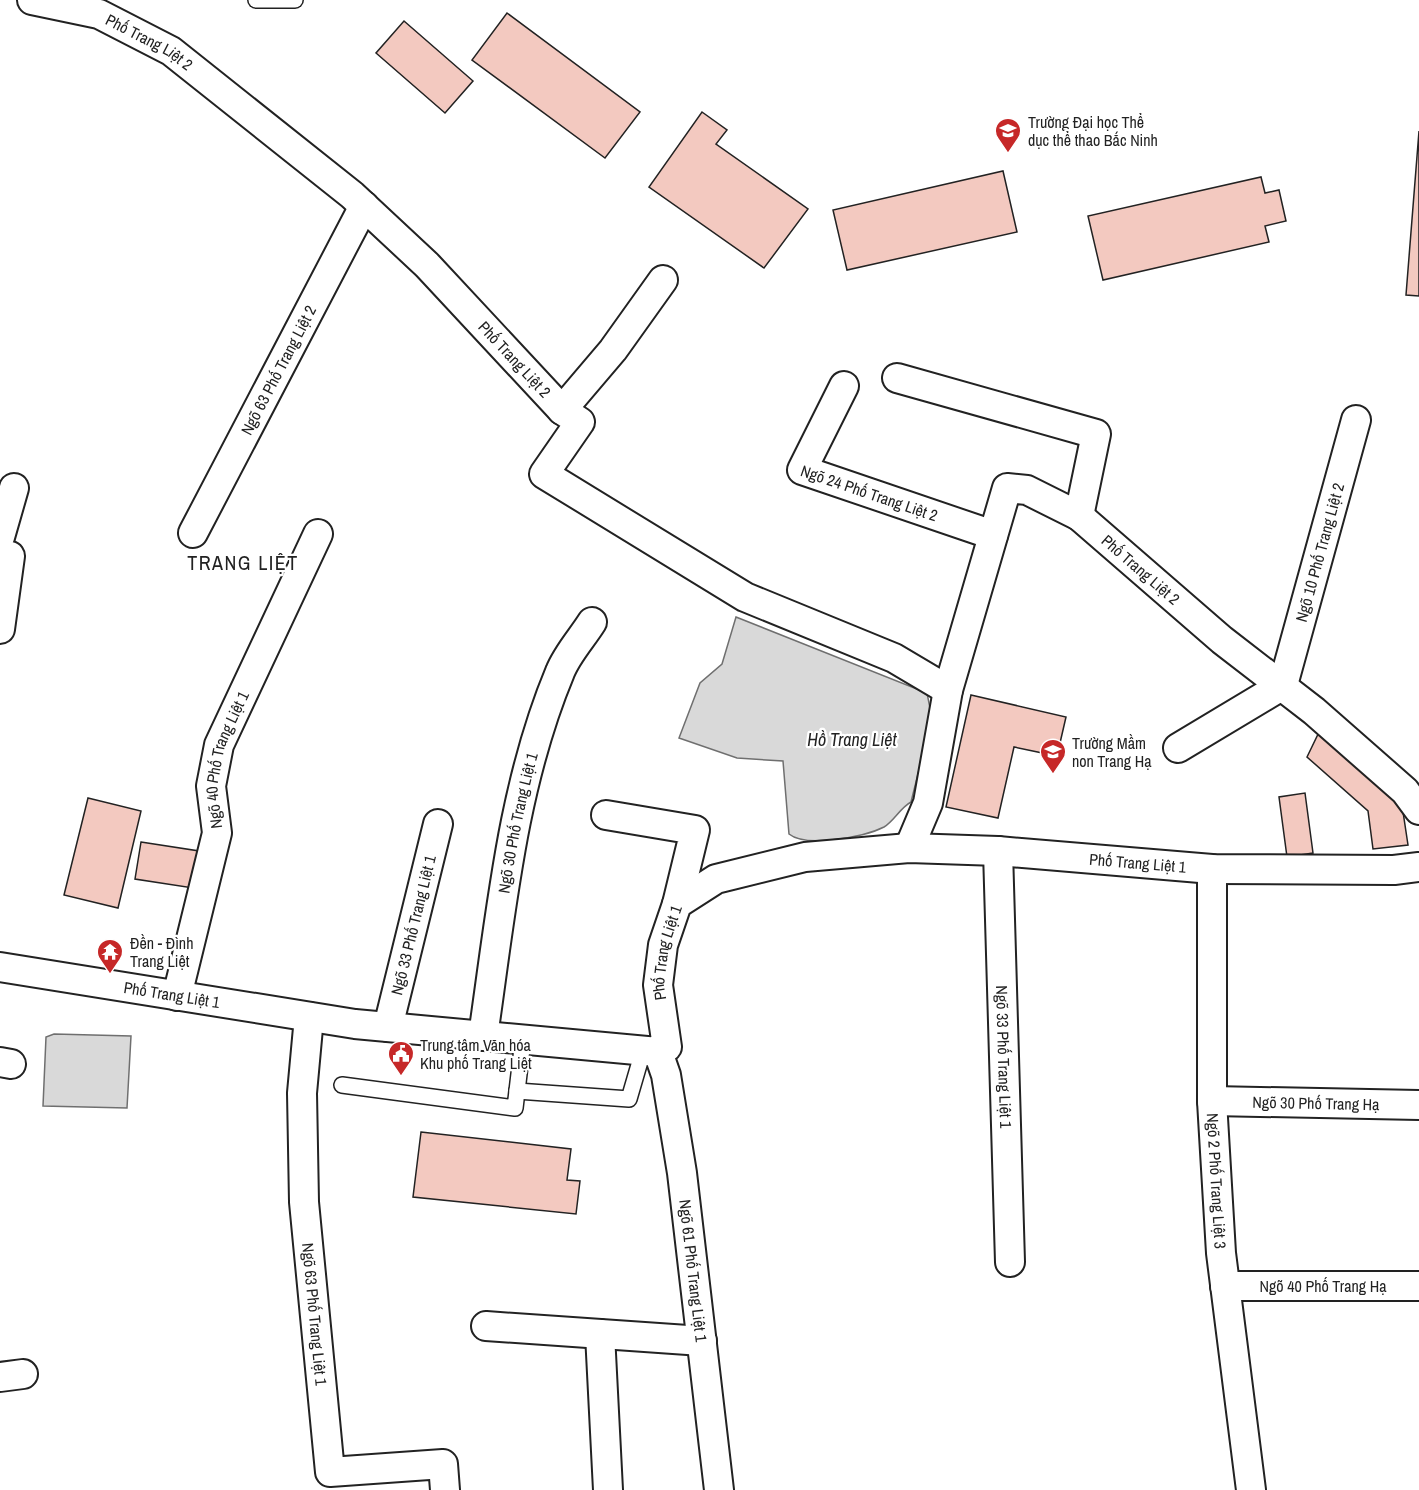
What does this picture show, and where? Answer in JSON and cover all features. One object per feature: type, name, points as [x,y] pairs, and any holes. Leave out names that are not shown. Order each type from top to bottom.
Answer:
[{"type":"street","name":"Phố Trang Liệt 2","points":[[32,0],[99,14],[171,51],[289,143],[364,206],[427,265],[562,410],[580,422],[544,474],[745,597],[894,658],[948,690]]},
{"type":"street","name":"Ngõ 63 Phố Trang Liệt 2","points":[[194,533],[364,206]]},
{"type":"street","points":[[562,410],[613,350],[663,280]]},
{"type":"street","points":[[897,378],[1096,434],[1079,516]]},
{"type":"street","name":"Ngõ 24 Phố Trang Liệt 2","points":[[844,386],[802,470],[993,535]]},
{"type":"street","name":"Ngõ 10 Phố Trang Liệt 2","points":[[1283,685],[1356,420]]},
{"type":"street","points":[[0,537],[14,488]]},
{"type":"street","name":"Phố Trang Liệt 2","points":[[909,848],[928,803],[948,690],[1007,488],[1027,490],[1079,516],[1221,640],[1283,685],[1405,791],[1419,810]]},
{"type":"street","name":"Ngõ 40 Phố Trang Liệt 1","points":[[177,996],[217,833],[211,786],[219,744],[318,534]]},
{"type":"street","points":[[0,554],[10,556],[0,629]]},
{"type":"street","name":"Ngõ 30 Phố Trang Liệt 1","points":[[483,1036],[515,819],[534,750],[561,670],[592,622]]},
{"type":"street","points":[[1178,748],[1283,685]]},
{"type":"street","points":[[606,815],[695,830],[677,904]]},
{"type":"street","name":"Ngõ 33 Phố Trang Liệt 1","points":[[388,1028],[438,824]]},
{"type":"street","name":"Phố Trang Liệt 1","points":[[0,968],[388,1028],[651,1051],[667,1047],[658,985],[663,945],[677,904],[716,879],[805,857],[909,848],[998,850],[1212,868],[1394,870],[1419,867]]},
{"type":"street","name":"Ngõ 33 Phố Trang Liệt 1","points":[[998,850],[1010,1262]]},
{"type":"street","name":"Ngõ 2 Phố Trang Liệt 3","points":[[1212,868],[1212,1101],[1225,1286],[1251,1490]]},
{"type":"street","name":"Ngõ 63 Phố Trang Liệt 1","points":[[309,1017],[302,1093],[304,1202],[330,1472],[443,1464],[445,1490]]},
{"type":"street","name":"Ngõ 61 Phố Trang Liệt 1","points":[[651,1051],[666,1075],[682,1173],[719,1490]]},
{"type":"street","name":"Ngõ 30 Phố Trang Hạ","points":[[1212,1101],[1419,1105]]},
{"type":"street","name":"Ngõ 40 Phố Trang Hạ","points":[[1225,1286],[1419,1286]]},
{"type":"street","points":[[486,1326],[702,1341]]},
{"type":"street","points":[[600,1335],[608,1490]]},
{"type":"lane","points":[[256,0],[295,0]]},
{"type":"lane","points":[[342,1085],[515,1107],[524,1040]]},
{"type":"lane","points":[[517,1091],[629,1099],[651,1051]]},
{"type":"water","name":"Hồ Trang Liệt","points":[[736,617],[927,693],[932,718],[911,802],[884,827],[835,840],[797,838],[789,834],[783,761],[737,758],[679,738],[700,683],[722,664]]},
{"type":"water","points":[[54,1034],[131,1036],[127,1108],[43,1106],[46,1037]]},
{"type":"building","points":[[507,13],[640,112],[605,158],[472,60]]},
{"type":"building","points":[[404,21],[473,81],[445,113],[376,53]]},
{"type":"building","points":[[702,112],[727,130],[716,144],[808,209],[764,268],[649,187]]},
{"type":"building","points":[[1419,131],[1419,296],[1406,295]]},
{"type":"building","points":[[1003,171],[1017,232],[847,270],[833,210]]},
{"type":"building","points":[[1261,177],[1265,193],[1279,190],[1286,221],[1265,226],[1269,242],[1103,280],[1088,216]]},
{"type":"building","points":[[971,695],[1066,717],[1057,756],[1014,747],[998,818],[946,807]]},
{"type":"building","points":[[1322,726],[1400,792],[1408,845],[1373,849],[1368,811],[1307,757]]},
{"type":"building","points":[[1305,793],[1313,853],[1287,857],[1279,797]]},
{"type":"building","points":[[88,798],[141,811],[118,908],[64,895]]},
{"type":"building","points":[[141,842],[199,851],[193,888],[135,879]]},
{"type":"building","points":[[421,1132],[571,1149],[567,1180],[580,1181],[576,1214],[413,1197]]},
{"type":"place","name":"Trường Đại học Thể dục thể thao Bắc Ninh","points":[[1008,154]]},
{"type":"place","name":"Trường Mầm non Trang Hạ","points":[[1053,775]]},
{"type":"place","name":"Đền - Đình Trang Liệt","points":[[110,975]]},
{"type":"place","name":"Trung tâm Văn hóa Khu phố Trang Liệt","points":[[401,1077]]},
{"type":"district","name":"TRANG LIỆT","points":[[243,563]]}]
